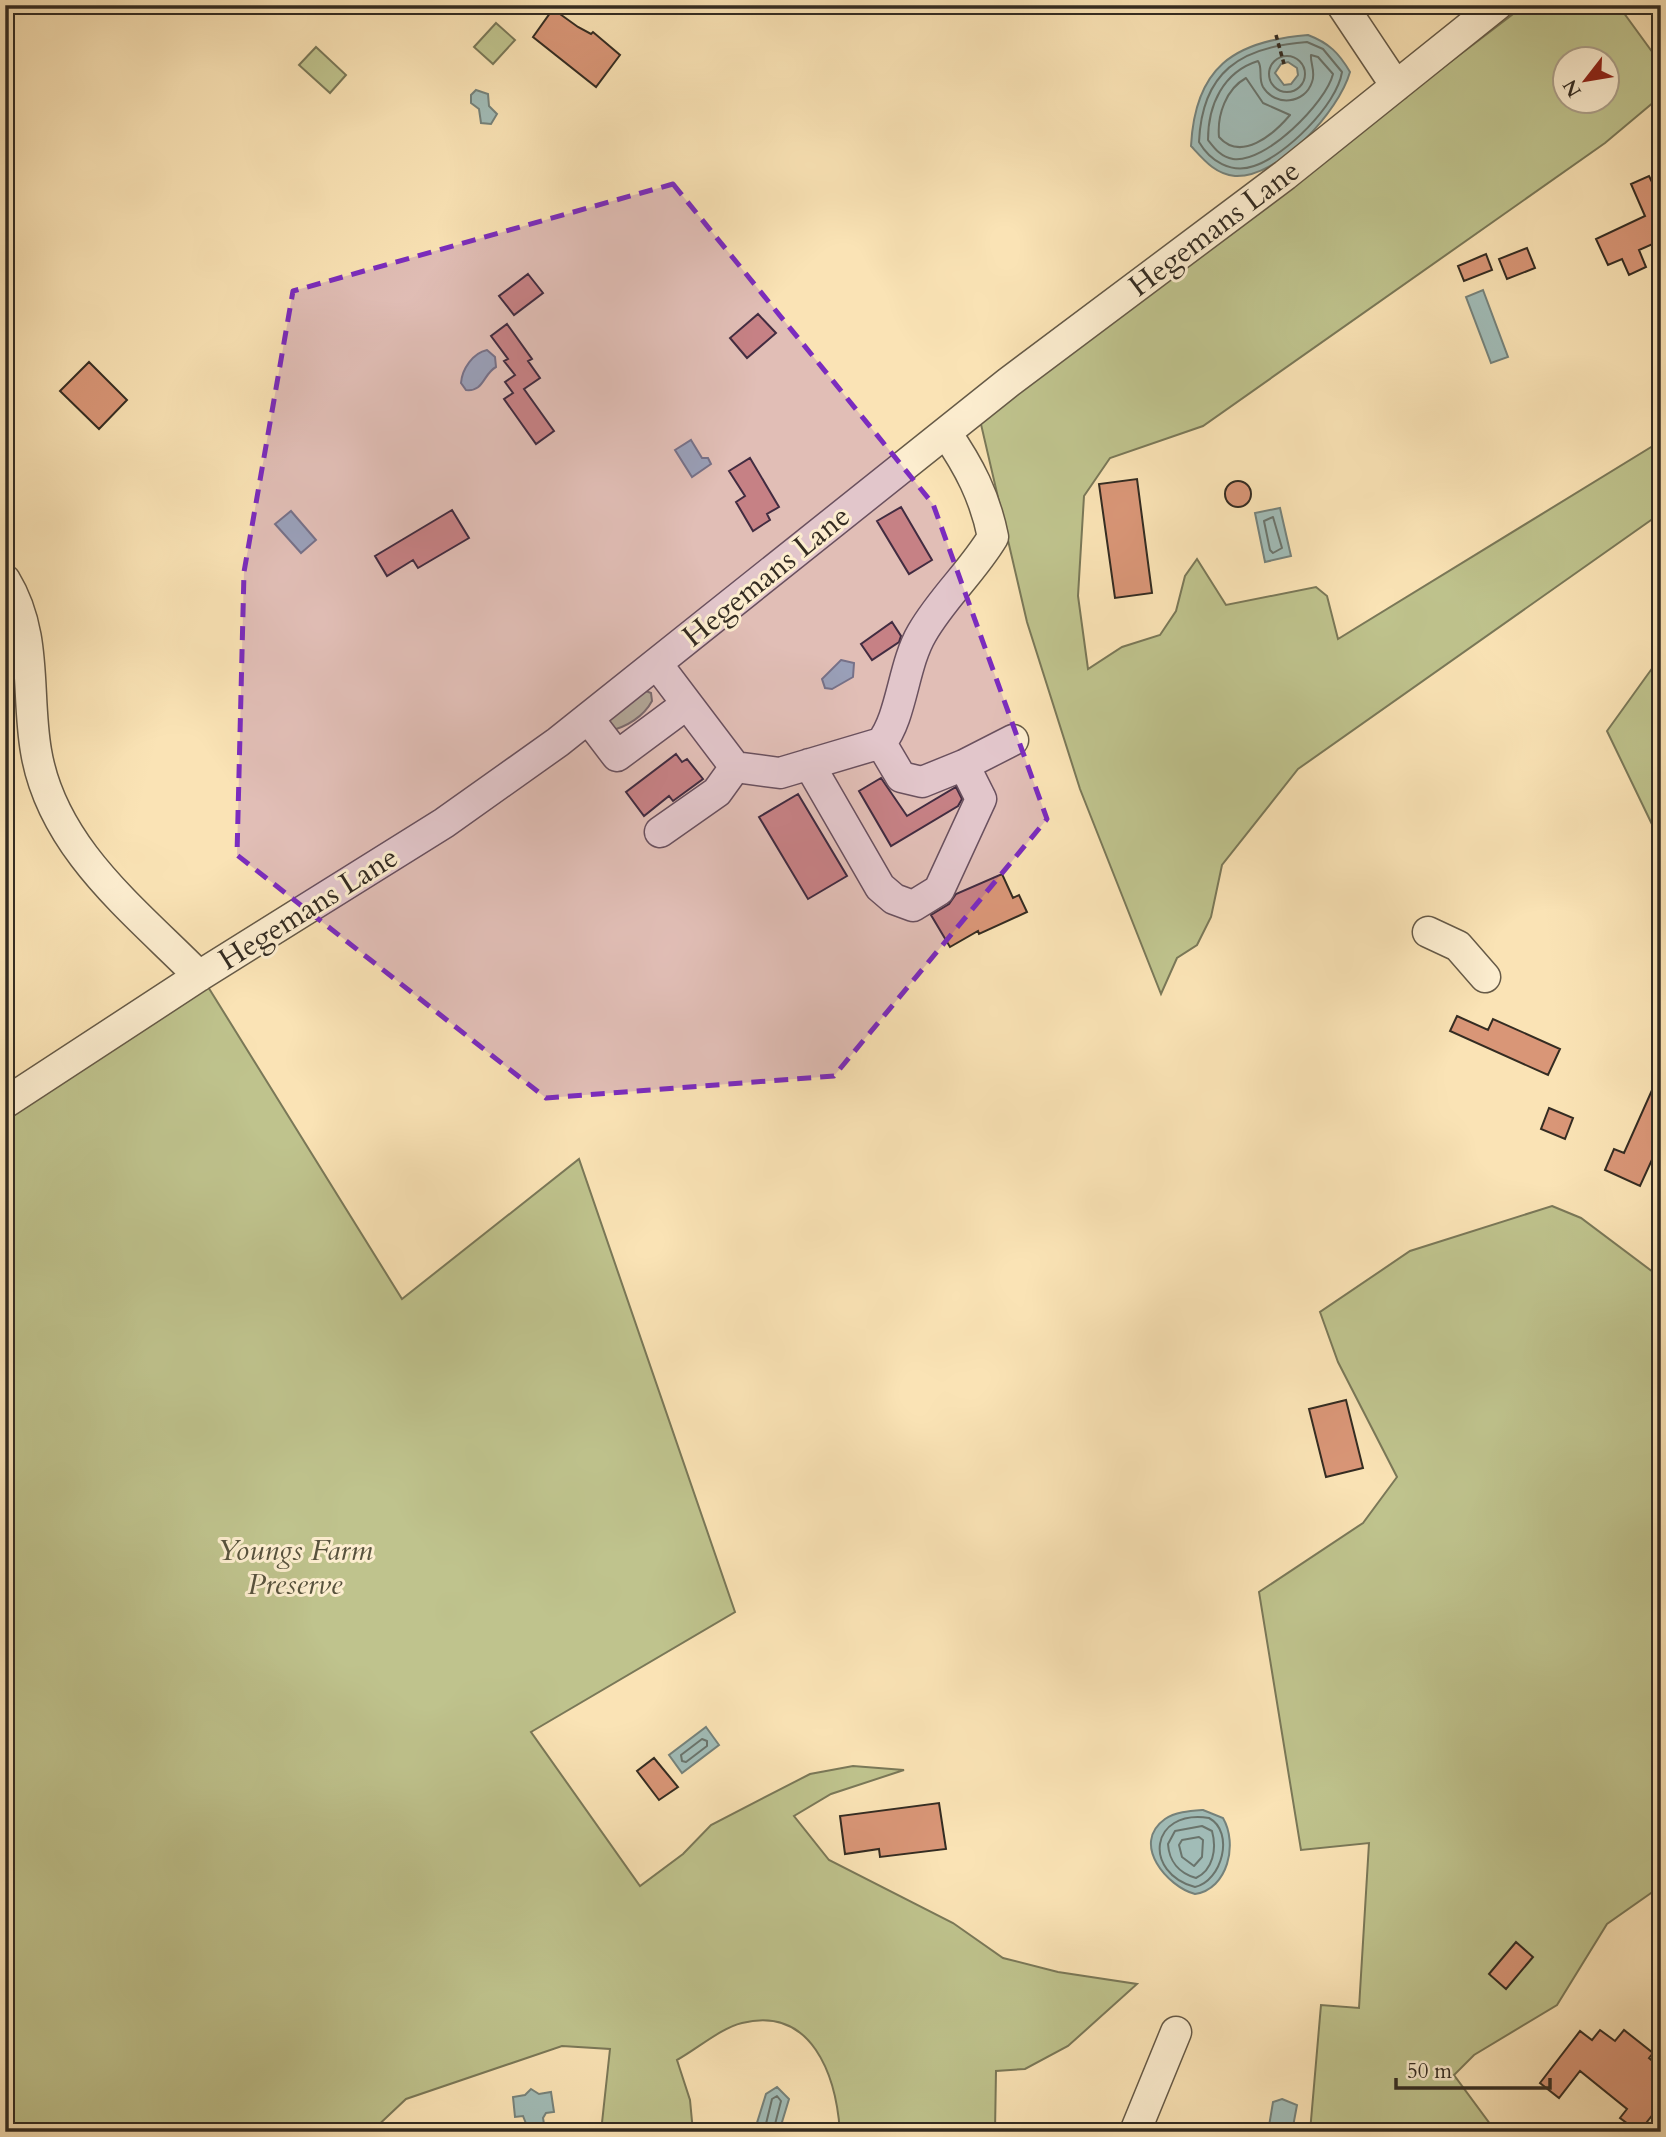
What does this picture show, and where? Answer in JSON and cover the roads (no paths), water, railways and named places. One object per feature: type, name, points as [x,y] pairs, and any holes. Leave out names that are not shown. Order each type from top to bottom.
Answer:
[{"type":"street","points":[[1342,5],[1396,86]]},
{"type":"street","name":"Hegemans Lane","points":[[5,1103],[199,976],[444,823],[588,718],[946,433],[1285,175],[1497,5]]},
{"type":"street","points":[[657,664],[735,767],[780,774],[881,743],[889,733],[898,697],[921,634],[944,601],[975,567],[993,537],[986,505],[967,463],[946,433]]},
{"type":"street","points":[[5,580],[13,594],[26,634],[36,751],[57,818],[87,861],[199,976]]},
{"type":"street","points":[[588,718],[617,757],[687,704]]},
{"type":"street","points":[[881,743],[901,777],[922,782],[964,765],[1013,740]]},
{"type":"street","points":[[810,764],[880,887],[894,900],[912,906],[939,890],[981,799],[964,765]]},
{"type":"street","points":[[660,832],[717,792],[735,767]]},
{"type":"street","points":[[1428,932],[1458,946],[1485,977]]},
{"type":"street","points":[[1135,2132],[1176,2032]]},
{"type":"water","points":[[1308,35],[1328,45],[1350,72],[1344,88],[1320,123],[1288,154],[1252,174],[1228,175],[1210,166],[1191,146],[1200,97],[1210,78],[1239,52],[1282,38]],"holes":[[[1288,62],[1297,68],[1298,75],[1291,84],[1284,85],[1275,73],[1281,64]]]},
{"type":"water","points":[[476,90],[488,94],[489,106],[497,114],[491,124],[481,123],[479,109],[471,103],[471,95]]},
{"type":"water","points":[[1483,290],[1508,357],[1491,363],[1466,297]]},
{"type":"water","points":[[487,350],[495,357],[496,367],[480,385],[466,390],[461,383],[466,367],[477,354]]},
{"type":"water","points":[[691,440],[702,458],[708,458],[711,464],[692,477],[675,450]]},
{"type":"water","points":[[1280,508],[1291,556],[1265,562],[1255,513]]},
{"type":"water","points":[[291,511],[316,540],[301,553],[275,524]]},
{"type":"water","points":[[841,660],[854,663],[853,677],[832,689],[825,688],[822,679]]},
{"type":"water","points":[[706,1727],[719,1745],[682,1773],[669,1755]]},
{"type":"water","points":[[1203,1810],[1223,1818],[1230,1840],[1229,1852],[1227,1864],[1215,1884],[1195,1894],[1174,1883],[1164,1874],[1152,1852],[1151,1840],[1155,1829],[1165,1819],[1183,1812]]},
{"type":"water","points":[[777,2087],[789,2099],[779,2132],[758,2132],[756,2126],[766,2094]]},
{"type":"water","points":[[531,2089],[539,2094],[551,2092],[554,2112],[546,2113],[544,2124],[535,2129],[527,2126],[523,2116],[515,2117],[513,2097],[525,2095]]},
{"type":"water","points":[[1282,2099],[1297,2105],[1292,2132],[1268,2132],[1273,2102]]},
{"type":"park label","name":"Youngs Farm Preserve","points":[[295,1567]]}]
